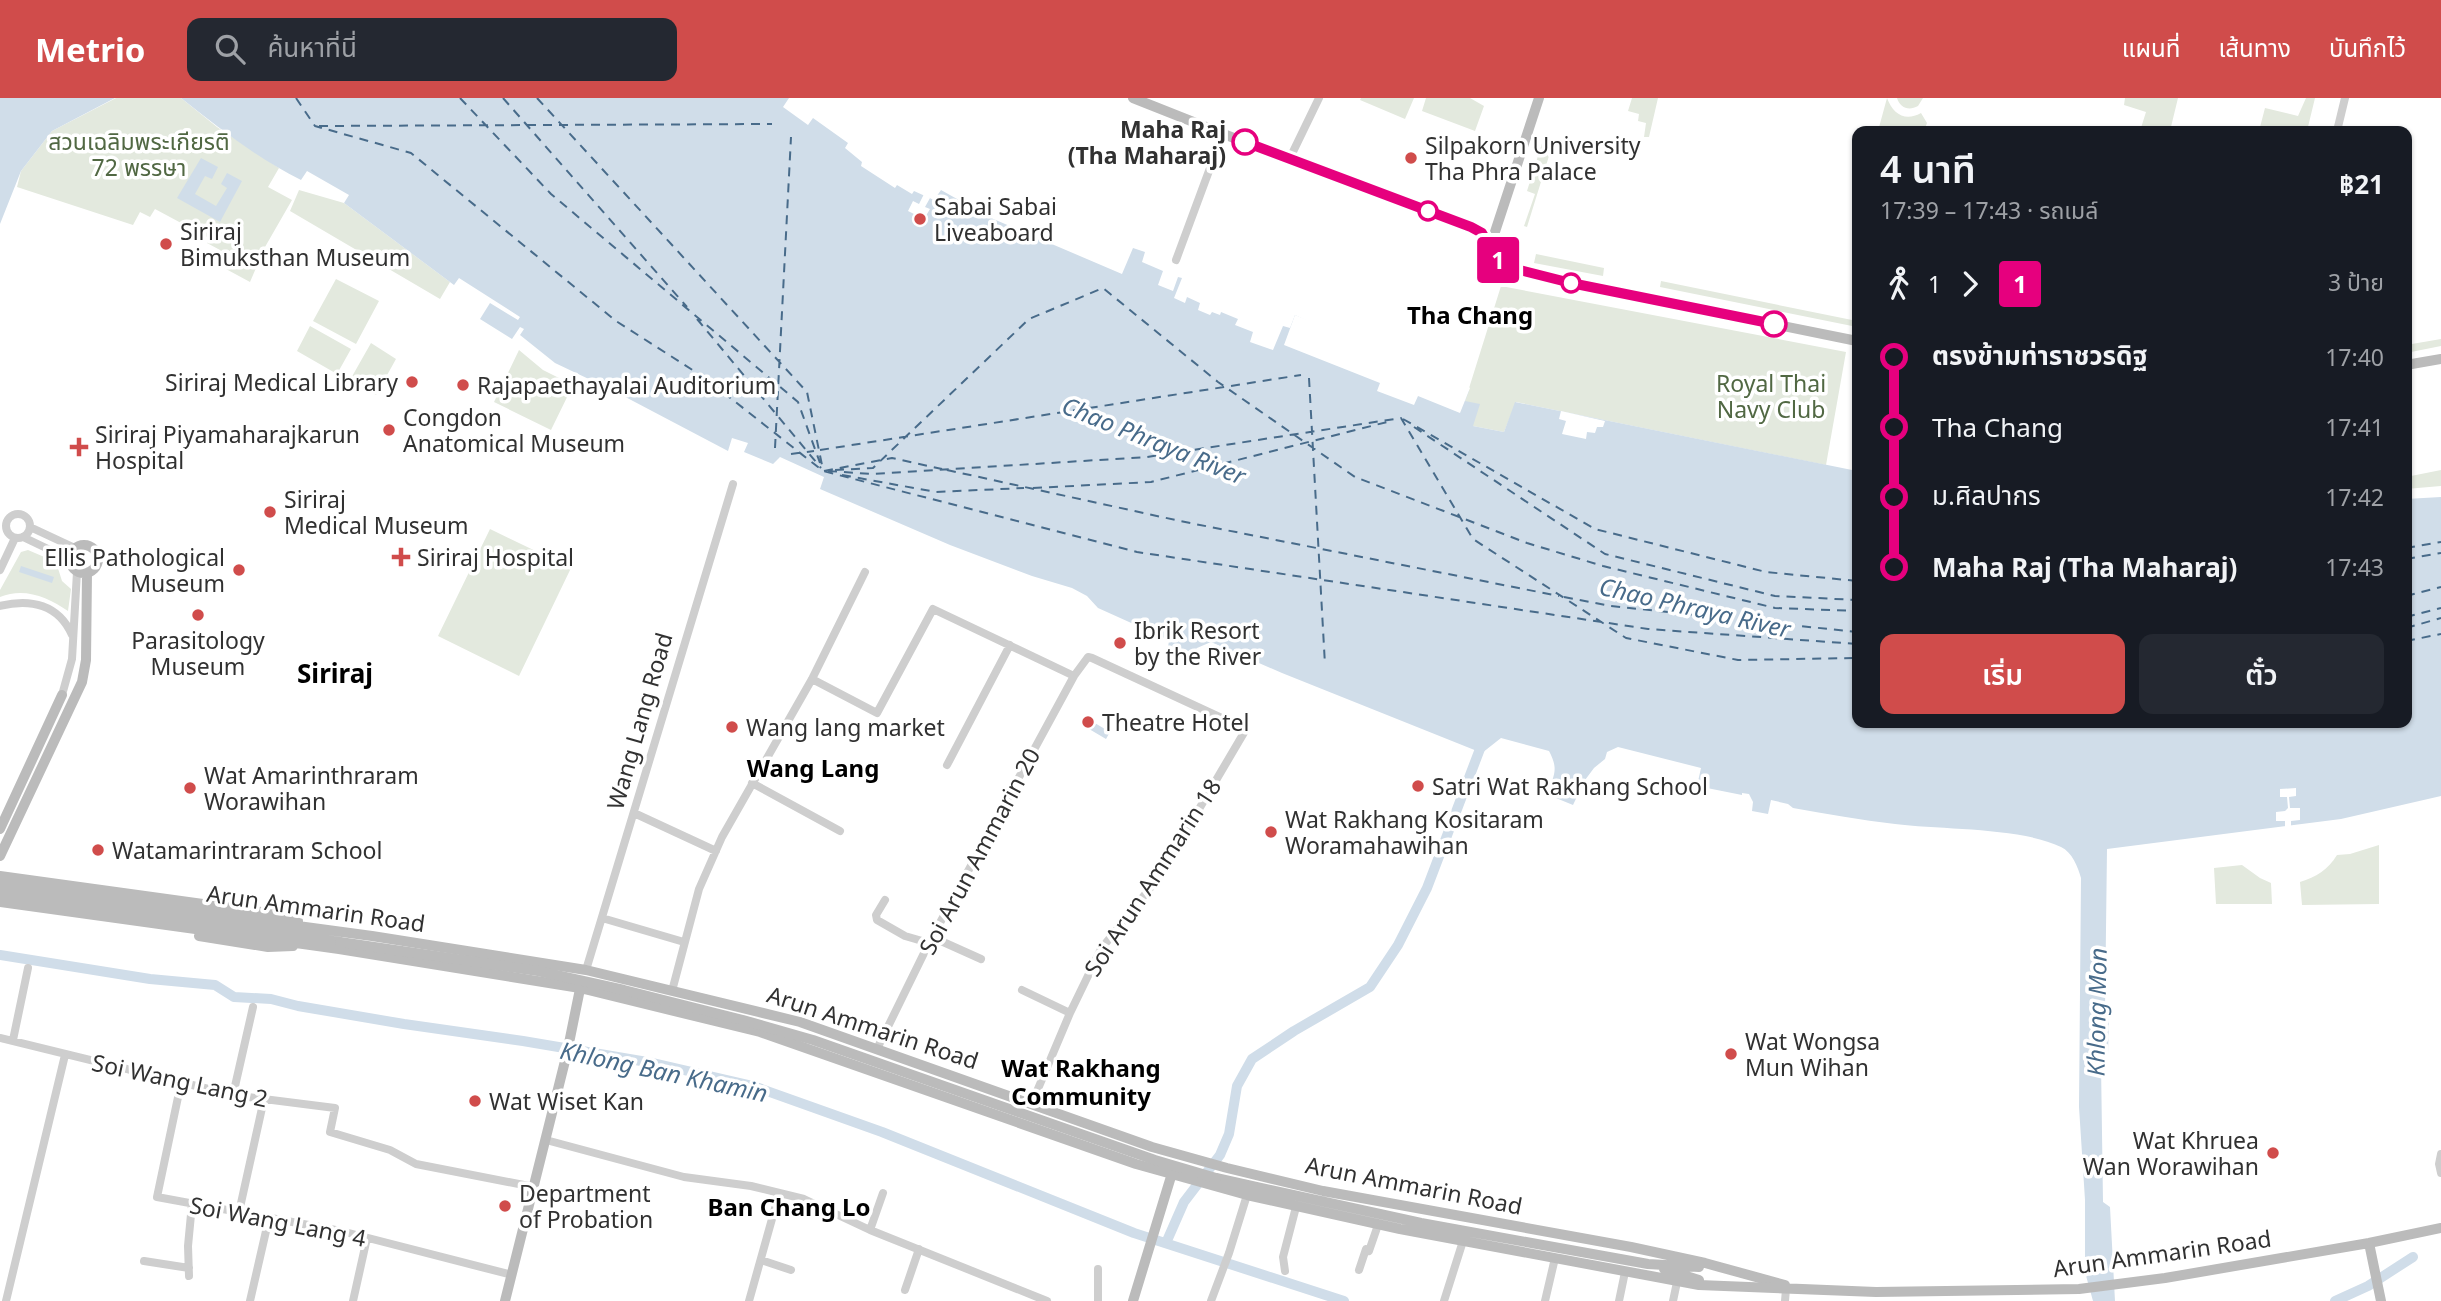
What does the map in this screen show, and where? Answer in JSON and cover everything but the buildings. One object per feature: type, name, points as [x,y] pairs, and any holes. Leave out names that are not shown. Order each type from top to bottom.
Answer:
[{"type":"main road","points":[[1133,98],[1289,160],[1471,227],[1482,233],[1502,265],[1516,270],[1852,340]]},
{"type":"main road","points":[[1490,247],[1539,98]]},
{"type":"main road","points":[[2412,364],[2441,359]]},
{"type":"main road","points":[[86,545],[95,551],[98,561],[96,566],[82,572],[73,568],[72,553],[86,545]]},
{"type":"main road","points":[[0,856],[82,682],[86,653],[82,572]]},
{"type":"main road","points":[[0,829],[62,695]]},
{"type":"main road","points":[[0,876],[269,913],[316,928]]},
{"type":"main road","name":"Arun Ammarin Road","points":[[0,886],[316,928],[586,971],[776,1015],[1200,1161],[1362,1199],[1610,1243],[1726,1269],[1801,1290],[1876,1296],[2105,1287],[2369,1243],[2441,1228]]},
{"type":"main road","points":[[0,894],[514,967],[624,990],[813,1040],[1197,1173],[1304,1199],[1648,1264],[1723,1287]]},
{"type":"main road","name":"Arun Ammarin Road","points":[[0,902],[307,944],[580,988],[760,1032],[1171,1175],[1218,1188],[1378,1225],[1677,1282],[1786,1295],[1801,1290]]},
{"type":"main road","points":[[0,909],[122,923],[255,946],[278,948],[307,944]]},
{"type":"main road","points":[[505,1301],[586,971]]},
{"type":"main road","points":[[1023,1124],[1032,1103]]},
{"type":"main road","points":[[1133,1301],[1179,1155]]},
{"type":"main road","points":[[2369,1243],[2380,1299]]},
{"type":"main road","points":[[1648,1264],[1726,1269]]},
{"type":"street","points":[[1289,160],[1319,98]]},
{"type":"street","points":[[2338,126],[2346,98]]},
{"type":"street","points":[[1176,260],[1223,133]]},
{"type":"street","name":"Wang Lang Road","points":[[586,971],[733,484]]},
{"type":"street","points":[[18,513],[26,516],[30,527],[72,553],[8,534],[5,526],[10,516],[18,513]]},
{"type":"street","points":[[0,570],[19,538],[30,527]]},
{"type":"street","points":[[62,695],[71,668],[82,572]]},
{"type":"street","points":[[672,991],[699,890],[716,851],[812,678],[865,572]]},
{"type":"street","points":[[0,606],[22,603],[48,608],[66,621],[74,638]]},
{"type":"street","points":[[812,678],[877,713],[933,609],[1074,676]]},
{"type":"street","points":[[947,765],[1010,645]]},
{"type":"street","name":"Soi Arun Ammarin 20","points":[[877,1049],[930,940],[1074,676],[1088,657],[1245,731]]},
{"type":"street","name":"Soi Arun Ammarin 18","points":[[1032,1103],[1070,1013],[1101,949],[1159,877],[1245,731]]},
{"type":"street","points":[[752,783],[840,831]]},
{"type":"street","points":[[634,813],[716,851]]},
{"type":"street","points":[[885,900],[876,915],[877,920],[905,936],[930,940],[981,960]]},
{"type":"street","points":[[602,918],[684,942]]},
{"type":"street","points":[[13,1040],[28,968]]},
{"type":"street","points":[[1022,990],[1070,1013]]},
{"type":"street","points":[[233,1095],[253,1007]]},
{"type":"street","name":"Soi Wang Lang 2","points":[[0,1038],[233,1095],[335,1108],[330,1132],[390,1150],[416,1164],[534,1187]]},
{"type":"street","points":[[6,1301],[65,1055]]},
{"type":"street","name":"Soi Wang Lang 4","points":[[181,1083],[157,1196],[367,1238],[512,1275]]},
{"type":"street","points":[[241,1203],[264,1099]]},
{"type":"street","points":[[546,1140],[684,1177],[751,1186],[804,1199],[870,1230],[1047,1301]]},
{"type":"street","points":[[2441,1154],[2441,1173]]},
{"type":"street","points":[[870,1230],[883,1193]]},
{"type":"street","points":[[748,1301],[779,1194]]},
{"type":"street","points":[[1211,1301],[1230,1253],[1247,1195]]},
{"type":"street","points":[[144,1261],[189,1272],[188,1246],[192,1204]]},
{"type":"street","points":[[1285,1270],[1283,1257],[1296,1207]]},
{"type":"street","points":[[250,1301],[269,1218]]},
{"type":"street","points":[[1359,1270],[1378,1225]]},
{"type":"street","points":[[353,1301],[367,1238]]},
{"type":"street","points":[[1444,1301],[1463,1241]]},
{"type":"street","points":[[905,1290],[919,1249]]},
{"type":"street","points":[[1545,1301],[1555,1258]]},
{"type":"street","points":[[761,1260],[792,1270]]},
{"type":"street","points":[[1098,1269],[1098,1301]]},
{"type":"street","points":[[1619,1301],[1625,1272]]},
{"type":"street","points":[[1673,1301],[1677,1282]]},
{"type":"green space","name":"สวนเฉลิมพระเกียรติ 72 พรรษา","points":[[116,98],[181,98],[217,127],[279,168],[268,187],[292,200],[265,247],[250,282],[213,262],[220,250],[207,243],[209,238],[155,209],[150,217],[140,212],[133,225],[17,187],[21,171],[52,131]]},
{"type":"green space","points":[[1414,98],[1405,119],[1360,100]]},
{"type":"green space","points":[[1426,98],[1470,98],[1484,106],[1475,131],[1422,111]]},
{"type":"green space","points":[[1632,98],[1658,98],[1649,137],[1644,137],[1646,123],[1638,121],[1639,114],[1628,111]]},
{"type":"green space","points":[[1887,98],[1900,115],[1910,117],[1921,113],[1927,123],[1926,126],[1879,126]]},
{"type":"green space","points":[[1897,98],[1923,98],[1915,108],[1908,108],[1900,104]]},
{"type":"green space","points":[[2125,98],[2178,98],[2171,126],[2142,126],[2146,112],[2124,105]]},
{"type":"green space","points":[[2306,98],[2315,98],[2308,126],[2260,126],[2265,108],[2298,116]]},
{"type":"green space","points":[[1543,140],[1553,143],[1527,227],[1524,226],[1535,194],[1527,191]]},
{"type":"green space","points":[[299,190],[344,203],[450,282],[440,299],[290,211]]},
{"type":"green space","points":[[1536,254],[1604,268],[1603,276],[1534,263]]},
{"type":"green space","points":[[336,279],[379,301],[356,344],[313,321]]},
{"type":"green space","points":[[1661,281],[1852,320],[1852,326],[1660,287]]},
{"type":"green space","name":"Royal Thai Navy Club","points":[[1501,286],[1846,352],[1826,465],[1516,402],[1504,432],[1473,426],[1465,401]]},
{"type":"green space","points":[[310,326],[351,349],[337,374],[297,351]]},
{"type":"green space","points":[[2441,339],[2441,346],[2412,352],[2412,344]]},
{"type":"green space","points":[[371,343],[396,359],[376,395],[350,380]]},
{"type":"green space","points":[[519,350],[543,370],[573,385],[551,430],[494,402]]},
{"type":"green space","points":[[2441,470],[2441,486],[2412,488],[2412,476]]},
{"type":"green space","points":[[490,529],[571,568],[519,676],[438,636]]},
{"type":"green space","points":[[28,550],[56,562],[62,581],[71,589],[68,611],[27,593],[0,597],[0,590],[21,552]]},
{"type":"green space","points":[[2379,845],[2379,904],[2302,905],[2300,882],[2321,872],[2337,855]]},
{"type":"green space","points":[[2242,865],[2271,883],[2272,904],[2216,904],[2214,868]]},
{"type":"water","points":[[0,98],[115,98],[52,131],[21,171],[0,224]]},
{"type":"water","points":[[181,98],[789,98],[783,107],[808,125],[813,118],[848,143],[845,148],[862,162],[861,166],[895,188],[897,185],[912,194],[914,191],[934,200],[941,190],[991,218],[1122,274],[1133,248],[1145,252],[1142,262],[1163,271],[1158,285],[1173,291],[1178,277],[1182,278],[1174,298],[1185,303],[1187,297],[1200,303],[1198,310],[1210,315],[1212,312],[1220,315],[1221,312],[1238,319],[1235,325],[1253,332],[1250,342],[1273,350],[1283,326],[1290,328],[1295,315],[1363,347],[1469,391],[1465,401],[1480,404],[1473,426],[1504,432],[1515,402],[1852,470],[1852,728],[2412,728],[2412,499],[2441,497],[2441,796],[2341,819],[2107,849],[2105,1010],[2109,1015],[2108,1055],[2101,1064],[2103,1202],[2110,1207],[2115,1301],[2093,1301],[2085,1272],[2085,1200],[2079,1107],[2081,878],[2074,860],[2065,849],[2024,836],[1870,821],[1793,808],[1771,800],[1768,814],[1752,811],[1753,802],[1749,794],[1697,786],[1701,768],[1618,747],[1607,752],[1605,759],[1594,768],[1573,805],[1551,796],[1555,771],[1549,751],[1501,738],[1482,753],[1211,642],[1197,648],[1193,654],[1168,648],[1169,640],[1098,608],[1087,596],[1072,588],[950,545],[820,489],[824,477],[780,457],[773,464],[744,452],[748,443],[732,438],[728,451],[555,363],[520,335],[524,329],[520,327],[512,339],[480,319],[490,303],[518,320],[520,317],[459,278],[454,285],[344,203],[349,195],[307,171],[301,180],[239,142]]},
{"type":"water","points":[[201,158],[218,167],[212,179],[205,176],[195,194],[216,206],[227,188],[221,184],[227,173],[242,181],[220,222],[177,198]]},
{"type":"water","points":[[21,566],[54,577],[52,583],[19,572]]},
{"type":"water","points":[[1088,719],[1110,732],[1106,739],[1084,726]]},
{"type":"pier","points":[[924,194],[930,198],[925,207],[930,209],[924,219],[908,211],[913,201],[919,204]]},
{"type":"pier","points":[[1295,315],[1465,384],[1470,388],[1460,413],[1418,396],[1414,405],[1377,391],[1380,383],[1284,345]]},
{"type":"pier","points":[[1561,411],[1605,421],[1603,427],[1597,427],[1595,433],[1587,432],[1586,439],[1562,434],[1566,421],[1559,419]]},
{"type":"pier","points":[[2296,788],[2296,796],[2289,797],[2290,808],[2300,808],[2300,820],[2291,821],[2291,829],[2285,829],[2285,821],[2276,821],[2276,812],[2288,808],[2287,797],[2280,797],[2280,789]]},
{"type":"waterway","points":[[1166,1243],[1184,1202],[1220,1155],[1229,1134],[1237,1086],[1252,1059],[1370,987],[1398,945],[1427,888],[1483,741]]},
{"type":"waterway","name":"Khlong Ban Khamin","points":[[0,955],[150,979],[215,985],[234,997],[271,999],[404,1024],[653,1063],[753,1086],[882,1132],[1134,1233],[1344,1301]]},
{"type":"waterway","name":"Khlong Ban Khamin","points":[[2335,1301],[2368,1286],[2413,1257]]},
{"type":"ferry route","points":[[296,98],[315,126],[411,153],[616,321],[705,378],[823,471],[1137,552],[1648,629],[1852,644]]},
{"type":"ferry route","points":[[460,98],[551,194],[798,402],[820,463]]},
{"type":"ferry route","points":[[503,98],[687,307]]},
{"type":"ferry route","points":[[537,98],[807,392],[823,470]]},
{"type":"ferry route","points":[[319,126],[772,124]]},
{"type":"ferry route","points":[[775,448],[791,137]]},
{"type":"ferry route","points":[[835,470],[873,468],[1029,319],[1103,288],[1218,382],[1355,477],[1527,543],[1603,566],[1775,608],[1852,611]]},
{"type":"ferry route","points":[[697,319],[821,468]]},
{"type":"ferry route","points":[[820,450],[1301,375]]},
{"type":"ferry route","points":[[1309,378],[1325,665]]},
{"type":"ferry route","points":[[828,471],[872,474],[1147,457],[1401,418],[1473,539],[1626,638],[1738,660],[1852,658]]},
{"type":"ferry route","points":[[1403,419],[1595,529],[1766,572],[1852,581]]},
{"type":"ferry route","points":[[1033,488],[1151,482],[1391,421]]},
{"type":"ferry route","points":[[1414,427],[1605,554],[1775,596],[1852,600]]},
{"type":"ferry route","points":[[791,454],[814,451]]},
{"type":"ferry route","points":[[824,471],[892,458],[942,469]]},
{"type":"ferry route","points":[[947,470],[1180,521],[1559,596]]},
{"type":"ferry route","points":[[842,475],[936,492],[1024,488]]},
{"type":"ferry route","points":[[2412,547],[2441,542]]},
{"type":"ferry route","points":[[2412,558],[2441,553]]},
{"type":"ferry route","points":[[2412,594],[2441,587]]},
{"type":"ferry route","points":[[1564,597],[1611,606],[1852,631]]},
{"type":"ferry route","points":[[2412,615],[2441,608]]},
{"type":"ferry route","points":[[2412,626],[2441,618]]},
{"type":"ferry route","points":[[2412,640],[2441,634]]},
{"type":"bus line","name":"1","points":[[1245,142],[1478,230],[1502,265],[1571,283],[1774,324]]},
{"type":"place","name":"Maha Raj (Tha Maharaj)","points":[[1245,142]]},
{"type":"place","name":"Silpakorn University Tha Phra Palace","points":[[1411,158]]},
{"type":"place","name":"Sabai Sabai Liveaboard","points":[[920,219]]},
{"type":"place","name":"Siriraj Bimuksthan Museum","points":[[166,244]]},
{"type":"place","name":"Siriraj Medical Library","points":[[412,382]]},
{"type":"place","name":"Rajapaethayalai Auditorium","points":[[463,385]]},
{"type":"place","name":"Congdon Anatomical Museum","points":[[389,430]]},
{"type":"place","name":"Siriraj Piyamaharajkarun Hospital","points":[[79,447]]},
{"type":"place","name":"Siriraj Medical Museum","points":[[270,512]]},
{"type":"place","name":"Siriraj Hospital","points":[[401,557]]},
{"type":"place","name":"Ellis Pathological Museum","points":[[239,570]]},
{"type":"place","name":"Parasitology Museum","points":[[198,615]]},
{"type":"place","name":"Ibrik Resort by the River","points":[[1120,643]]},
{"type":"place","name":"Theatre Hotel","points":[[1088,722]]},
{"type":"place","name":"Wang lang market","points":[[732,727]]},
{"type":"place","name":"Satri Wat Rakhang School","points":[[1418,786]]},
{"type":"place","name":"Wat Amarinthraram Worawihan","points":[[190,788]]},
{"type":"place","name":"Wat Rakhang Kositaram Woramahawihan","points":[[1271,832]]},
{"type":"place","name":"Watamarintraram School","points":[[98,850]]},
{"type":"place","name":"Wat Wongsa Mun Wihan","points":[[1731,1054]]},
{"type":"place","name":"Wat Wiset Kan","points":[[475,1101]]},
{"type":"place","name":"Wat Khruea Wan Worawihan","points":[[2273,1153]]},
{"type":"place","name":"Department of Probation","points":[[505,1206]]},
{"type":"district","name":"Tha Chang","points":[[1470,314]]},
{"type":"district","name":"Siriraj","points":[[335,673]]},
{"type":"district","name":"Wang Lang","points":[[813,767]]},
{"type":"district","name":"Wat Rakhang Community","points":[[1081,1081]]},
{"type":"district","name":"Ban Chang Lo","points":[[789,1206]]},
{"type":"water label","name":"Chao Phraya River","points":[[1154,440]]},
{"type":"water label","name":"Chao Phraya River","points":[[1695,607]]},
{"type":"water label","name":"Khlong Mon","points":[[2096,1012]]}]
